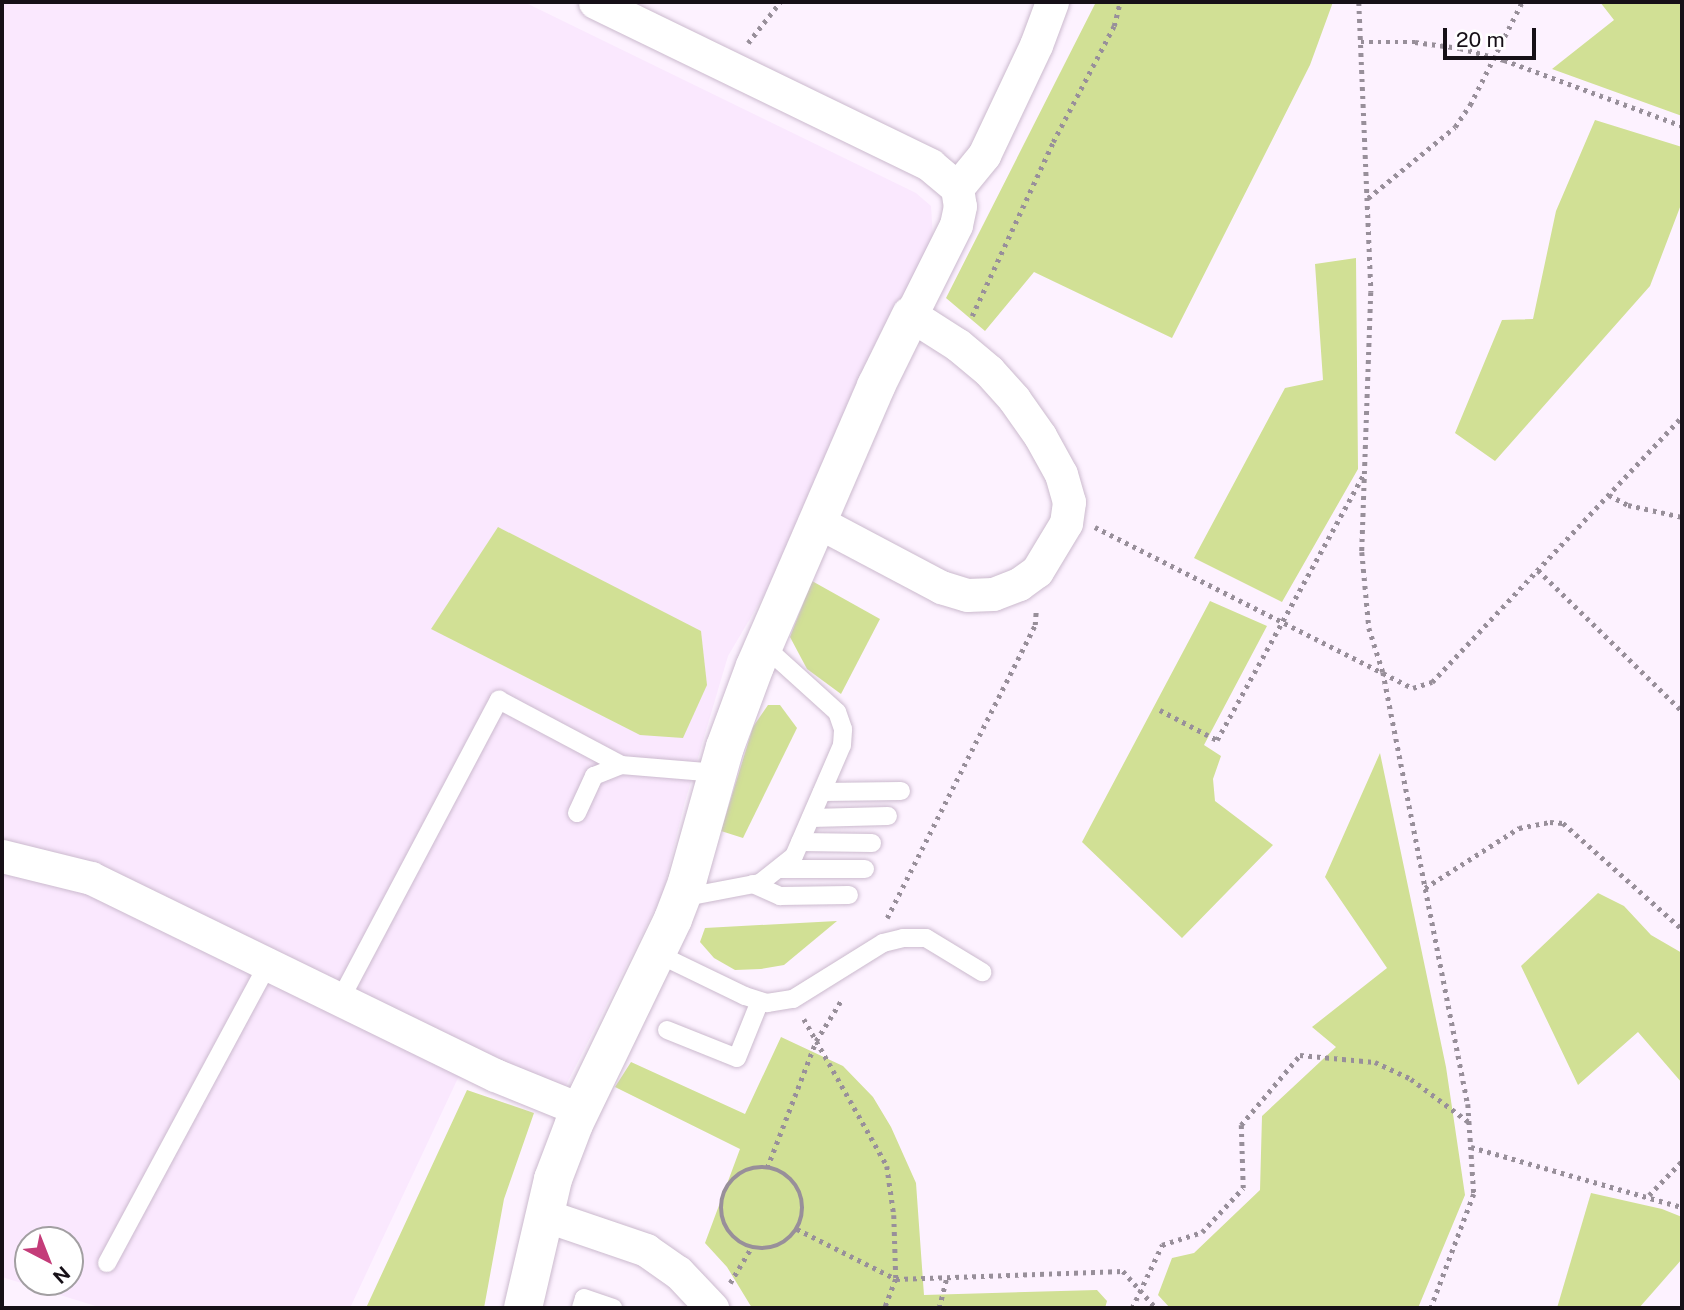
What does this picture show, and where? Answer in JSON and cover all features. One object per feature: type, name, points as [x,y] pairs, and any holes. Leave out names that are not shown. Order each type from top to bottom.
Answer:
[{"type":"street","points":[[523,1308],[554,1179],[581,1110],[681,898],[718,773],[764,646],[911,315],[956,225],[960,206],[957,188],[930,165],[595,2]]},
{"type":"street","points":[[957,188],[984,155],[1036,45],[1052,2]]},
{"type":"street","points":[[818,522],[941,587],[967,595],[993,594],[1019,584],[1037,570],[1066,523],[1069,502],[1061,474],[1040,436],[989,371],[958,345],[911,315]]},
{"type":"street","points":[[2,856],[91,878],[495,1075],[581,1110]]},
{"type":"street","points":[[544,1215],[646,1250],[721,1296]]},
{"type":"lane","points":[[681,898],[753,884],[779,869],[794,856],[842,745],[843,729],[837,712],[764,646]]},
{"type":"lane","points":[[340,1000],[499,701],[621,765],[718,773]]},
{"type":"lane","points":[[577,813],[594,776],[621,765]]},
{"type":"lane","points":[[822,792],[901,791]]},
{"type":"lane","points":[[811,818],[888,816]]},
{"type":"lane","points":[[800,842],[872,843]]},
{"type":"lane","points":[[779,869],[865,869]]},
{"type":"lane","points":[[753,884],[780,896],[849,895]]},
{"type":"lane","points":[[656,954],[767,1003],[793,999],[870,951],[903,938],[926,938],[982,972]]},
{"type":"lane","points":[[107,1263],[268,964]]},
{"type":"lane","points":[[667,1030],[737,1058],[760,1001]]},
{"type":"lane","points":[[581,1308],[584,1298],[612,1308]]},
{"type":"path","points":[[729,68],[780,2]]},
{"type":"path","points":[[958,345],[1053,142],[1114,26],[1120,2]]},
{"type":"path","points":[[1359,2],[1371,292],[1362,552],[1366,603],[1369,628],[1383,672],[1469,1122],[1474,1194],[1431,1308]]},
{"type":"path","points":[[1367,199],[1455,127],[1470,105],[1522,2]]},
{"type":"path","points":[[1361,42],[1415,41],[1460,48],[1493,57],[1682,126]]},
{"type":"path","points":[[1066,523],[1100,527],[1413,688],[1432,682],[1682,416]]},
{"type":"path","points":[[1160,710],[1217,740],[1364,474]]},
{"type":"path","points":[[1609,495],[1628,505],[1682,517]]},
{"type":"path","points":[[870,951],[1035,625],[1037,570]]},
{"type":"path","points":[[1538,570],[1682,711]]},
{"type":"path","points":[[1425,888],[1519,828],[1550,822],[1563,823],[1682,929]]},
{"type":"path","points":[[767,1168],[816,1041],[843,996]]},
{"type":"path","points":[[793,999],[887,1166],[894,1215],[896,1279],[885,1308]]},
{"type":"path","points":[[1132,1308],[1162,1245],[1202,1232],[1242,1188],[1241,1125],[1300,1055],[1375,1062],[1410,1079],[1469,1122]]},
{"type":"path","points":[[1471,1147],[1649,1195],[1682,1207]]},
{"type":"path","points":[[1649,1195],[1682,1161]]},
{"type":"path","points":[[753,1168],[767,1168],[791,1179],[799,1190],[803,1203],[797,1229],[777,1246],[764,1250],[751,1248],[729,1233],[723,1221],[724,1195],[730,1182],[753,1168]]},
{"type":"path","points":[[797,1229],[896,1279],[1123,1271],[1156,1308]]},
{"type":"path","points":[[721,1296],[751,1248]]},
{"type":"path","points":[[939,1308],[947,1278]]},
{"type":"shaded area","points":[[2,2],[524,2],[916,193],[931,206],[933,237],[771,583],[728,656],[684,805],[663,893],[556,1105],[458,1078],[350,1308],[102,1308],[63,1296],[84,1296],[84,1226],[14,1226],[14,1281],[2,1277]]},
{"type":"green space","points":[[1096,2],[1333,2],[1310,65],[1172,338],[1034,272],[985,331],[946,298]]},
{"type":"green space","points":[[1600,2],[1682,2],[1682,116],[1552,69],[1614,20]]},
{"type":"green space","points":[[1595,120],[1682,147],[1682,202],[1650,286],[1495,461],[1455,433],[1502,320],[1533,319],[1556,211]]},
{"type":"green space","points":[[1356,258],[1358,469],[1282,602],[1194,558],[1285,388],[1323,380],[1315,264]]},
{"type":"green space","points":[[498,527],[701,631],[707,685],[683,738],[640,735],[431,629]]},
{"type":"green space","points":[[812,581],[880,619],[841,694],[807,669],[790,637]]},
{"type":"green space","points":[[1210,601],[1267,626],[1204,745],[1221,756],[1213,779],[1215,801],[1273,845],[1182,938],[1082,842]]},
{"type":"green space","points":[[768,705],[780,705],[797,728],[743,838],[721,831],[753,727]]},
{"type":"green space","points":[[1380,753],[1446,1067],[1465,1195],[1418,1308],[1170,1308],[1158,1295],[1172,1258],[1194,1253],[1260,1190],[1262,1116],[1336,1047],[1312,1027],[1387,968],[1325,877]]},
{"type":"green space","points":[[1598,893],[1624,906],[1651,935],[1682,953],[1682,1083],[1638,1032],[1578,1085],[1521,966]]},
{"type":"green space","points":[[837,921],[784,965],[761,969],[735,970],[714,958],[700,942],[705,928]]},
{"type":"green space","points":[[781,1037],[843,1066],[873,1097],[891,1127],[916,1183],[924,1295],[1097,1290],[1107,1301],[1105,1308],[752,1308],[727,1267],[705,1243],[740,1149],[615,1087],[631,1062],[745,1114]]},
{"type":"green space","points":[[467,1090],[534,1113],[504,1199],[484,1308],[366,1308]]},
{"type":"green space","points":[[1591,1193],[1662,1209],[1682,1217],[1682,1259],[1639,1308],[1557,1308]]}]
